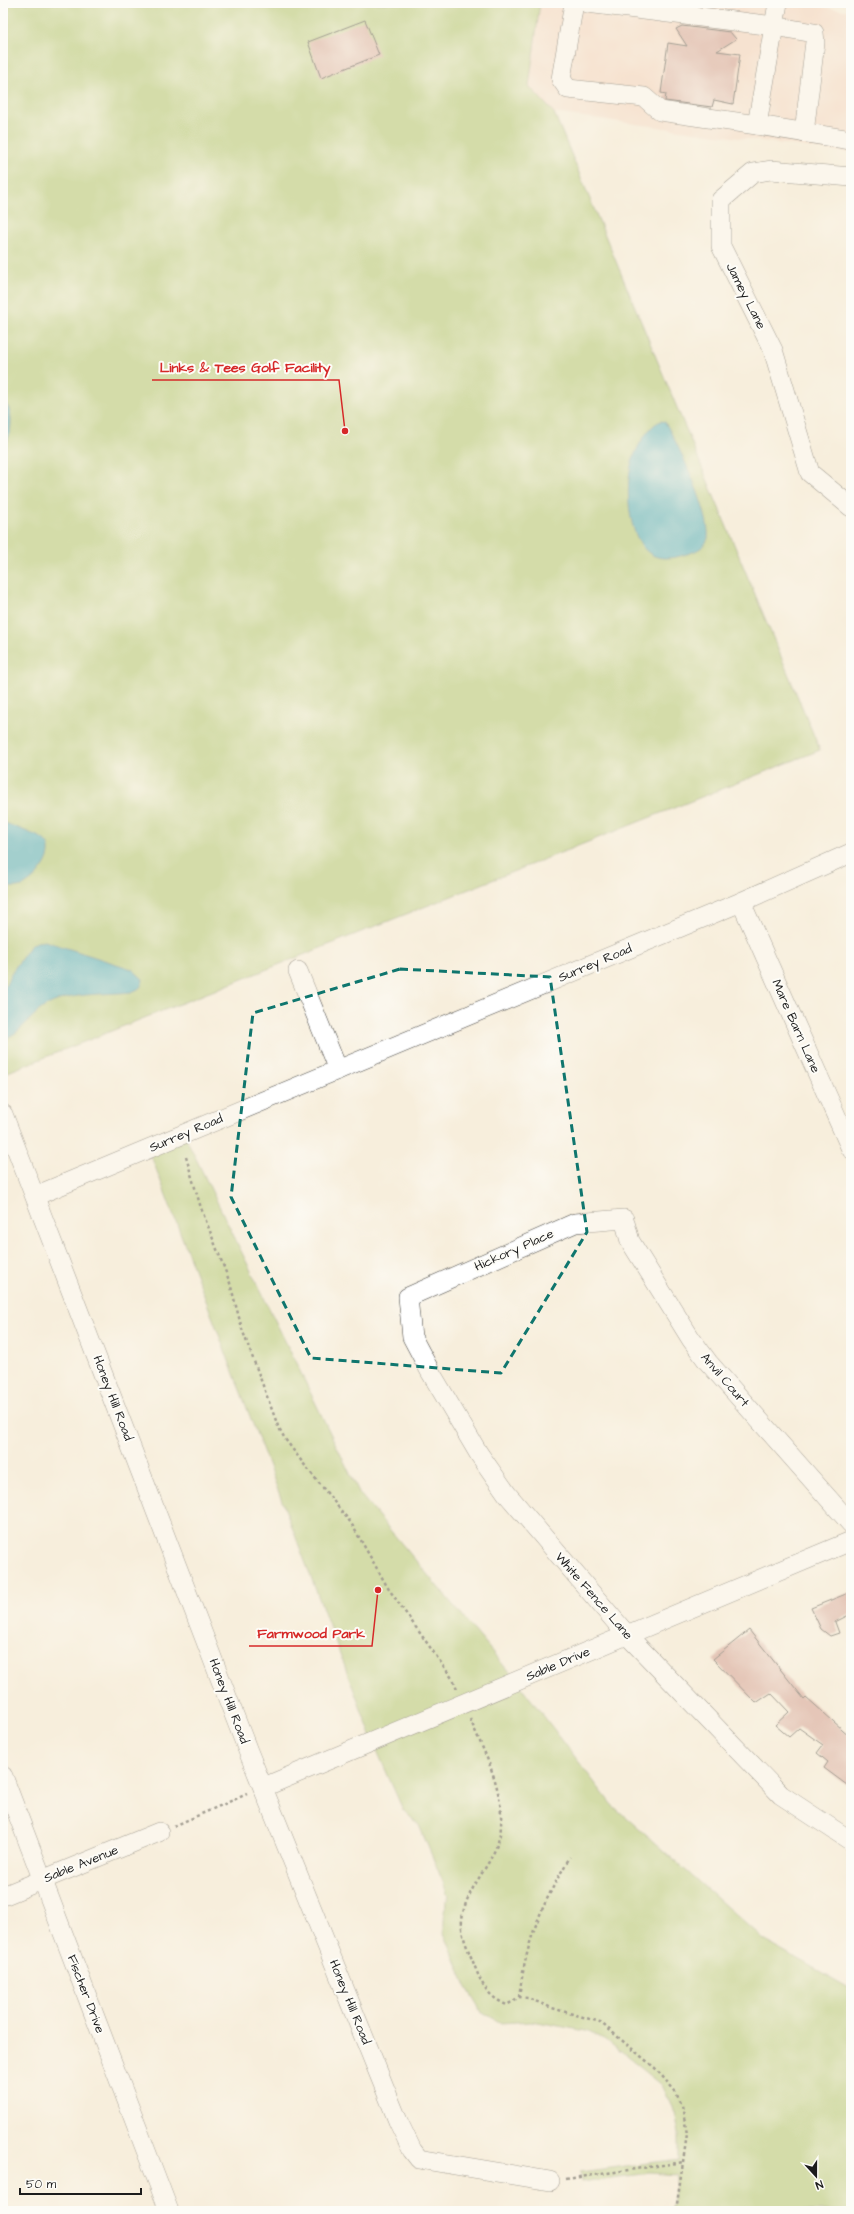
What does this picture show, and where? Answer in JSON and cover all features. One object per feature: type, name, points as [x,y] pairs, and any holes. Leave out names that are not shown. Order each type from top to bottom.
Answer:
[{"type":"street","points":[[574,3],[561,80],[568,89],[644,97],[660,111],[851,140]]},
{"type":"street","points":[[588,3],[774,26],[814,34],[816,42],[804,133]]},
{"type":"street","points":[[757,125],[778,3]]},
{"type":"street","name":"Jamey Lane","points":[[851,177],[771,170],[753,173],[722,200],[721,246],[773,350],[810,473],[851,507]]},
{"type":"street","name":"Surrey Road","points":[[35,1196],[741,902],[851,853]]},
{"type":"street","name":"Mare Barn Lane","points":[[741,902],[851,1149]]},
{"type":"street","points":[[298,971],[338,1070]]},
{"type":"street","name":"Honey Hill Road","points":[[3,1114],[264,1787],[398,2121],[412,2150],[419,2159],[550,2181]]},
{"type":"street","name":"Hickory Place","points":[[408,1297],[575,1223],[624,1219]]},
{"type":"street","name":"Anvil Court","points":[[624,1219],[630,1241],[691,1339],[708,1362],[851,1524]]},
{"type":"street","name":"White Fence Lane","points":[[408,1297],[412,1337],[431,1373],[479,1454],[507,1494],[627,1635],[781,1795],[851,1841]]},
{"type":"street","name":"Sable Drive","points":[[264,1787],[851,1541]]},
{"type":"street","name":"Fischer Drive","points":[[3,1776],[169,2211]]},
{"type":"street","name":"Sable Avenue","points":[[3,1896],[159,1832]]},
{"type":"path","points":[[186,1158],[201,1208],[230,1284],[242,1329],[278,1426],[285,1439],[303,1463],[351,1523],[388,1588],[454,1681]]},
{"type":"path","points":[[472,1723],[499,1790],[501,1827],[496,1848],[466,1904],[461,1921],[465,1938],[487,1992],[496,2000],[506,2005],[519,1997],[528,1998],[552,2008],[600,2022],[655,2068],[675,2091],[682,2105],[687,2134],[676,2211]]},
{"type":"path","points":[[159,1832],[264,1787]]},
{"type":"path","points":[[519,1997],[524,1961],[532,1934],[550,1890],[570,1857]]},
{"type":"path","points":[[550,2181],[684,2162]]},
{"type":"highlighted area","points":[[400,969],[550,977],[587,1232],[501,1373],[311,1358],[231,1197],[253,1013]]},
{"type":"shaded area","points":[[540,3],[794,3],[851,11],[851,153],[554,113],[529,86]]},
{"type":"green space","points":[[3,3],[540,3],[529,86],[554,113],[820,750],[3,1074]]},
{"type":"green space","points":[[182,1130],[360,1494],[520,1685],[611,1804],[764,1940],[851,1989],[851,2211],[672,2211],[677,2175],[650,2173],[581,2182],[580,2172],[679,2159],[679,2134],[675,2113],[662,2085],[605,2039],[586,2031],[531,2021],[501,2023],[481,2011],[466,1986],[444,1933],[444,1912],[448,1897],[443,1882],[419,1825],[403,1810],[375,1746],[147,1145]]},
{"type":"water","points":[[3,400],[10,412],[11,426],[8,440],[3,452]]},
{"type":"water","points":[[662,421],[665,422],[671,432],[685,462],[699,496],[708,527],[707,541],[701,548],[681,556],[671,558],[657,557],[643,548],[632,524],[628,494],[631,466],[634,456],[641,441],[649,430]]},
{"type":"water","points":[[3,822],[40,837],[48,845],[48,858],[44,866],[33,878],[22,886],[3,887]]},
{"type":"water","points":[[45,941],[132,969],[143,979],[142,984],[138,989],[131,992],[75,996],[53,1002],[39,1011],[15,1034],[3,1039],[3,991],[12,972],[31,945],[37,942]]},
{"type":"building","points":[[365,20],[379,55],[321,78],[308,42]]},
{"type":"building","points":[[682,26],[730,32],[736,39],[717,51],[740,54],[733,104],[714,100],[712,107],[665,101],[666,94],[661,93],[668,43],[687,46],[676,29]]},
{"type":"building","points":[[851,1592],[851,1614],[835,1622],[839,1633],[830,1636],[821,1629],[811,1608]]},
{"type":"building","points":[[749,1630],[804,1699],[806,1697],[851,1737],[851,1788],[824,1768],[828,1762],[817,1753],[823,1745],[799,1728],[789,1737],[775,1725],[789,1712],[771,1693],[756,1703],[713,1659]]},
{"type":"place","name":"Links & Tees Golf Facility","points":[[345,431]]},
{"type":"place","name":"Farmwood Park","points":[[378,1590]]}]
